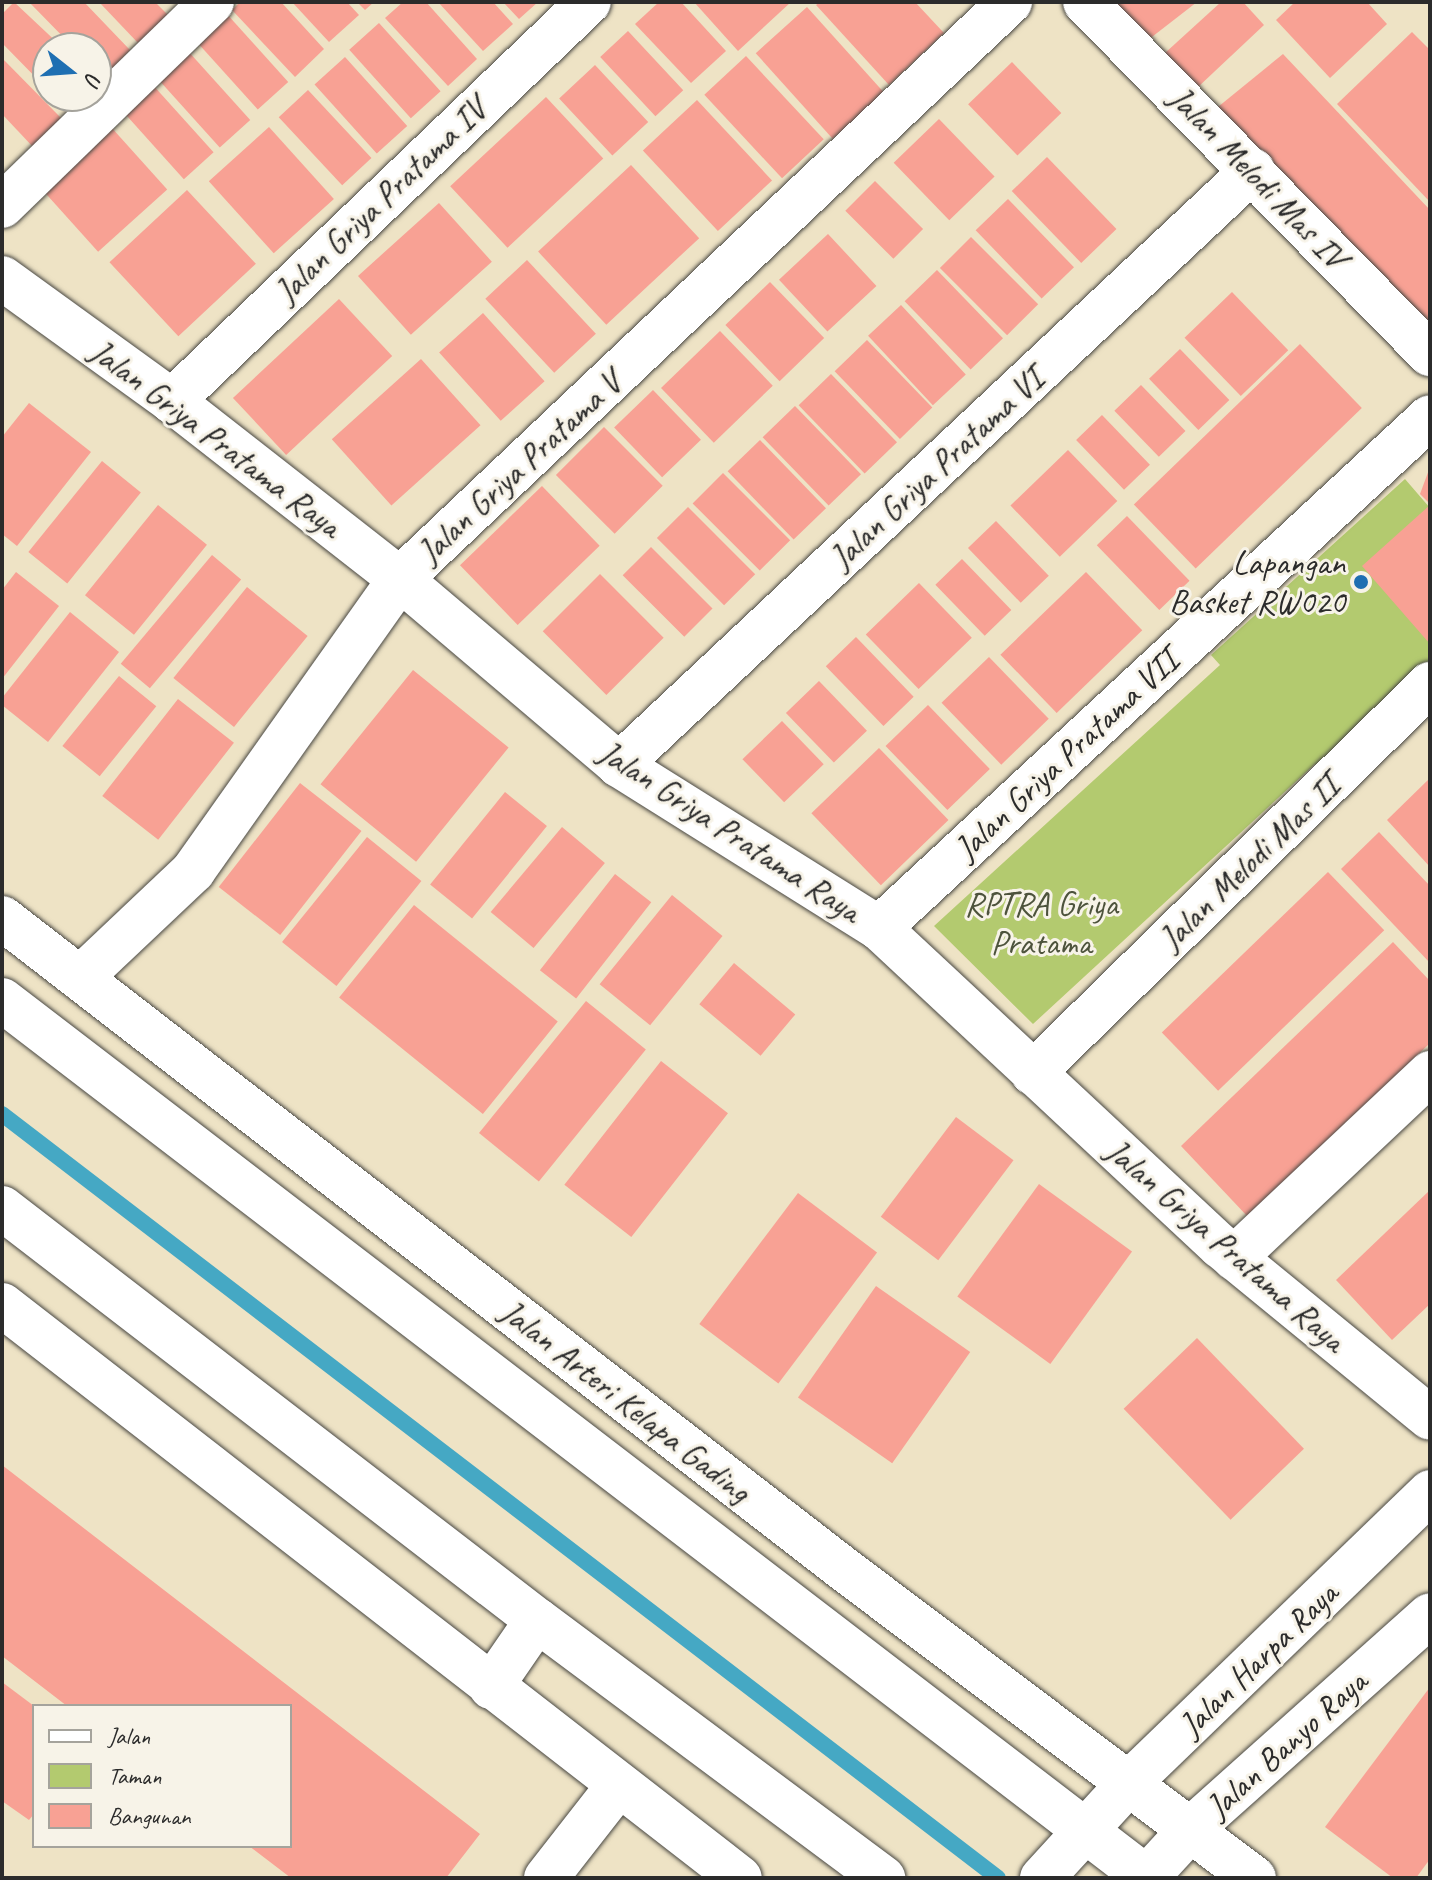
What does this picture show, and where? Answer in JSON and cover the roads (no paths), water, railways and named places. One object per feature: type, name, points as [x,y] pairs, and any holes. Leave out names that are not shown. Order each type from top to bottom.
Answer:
[{"type":"street","points":[[2,206],[212,2]]},
{"type":"street","name":"Jalan Griya Pratama IV","points":[[172,401],[589,2]]},
{"type":"street","name":"Jalan Griya Pratama V","points":[[80,978],[193,871],[400,579],[1010,2]]},
{"type":"street","name":"Jalan Melodi Mas IV","points":[[1085,2],[1430,354]]},
{"type":"street","name":"Jalan Griya Pratama VI","points":[[619,765],[1253,170]]},
{"type":"street","name":"Jalan Griya Pratama Raya","points":[[2,278],[172,401],[400,579],[619,765],[879,928],[1234,1258],[1430,1418]]},
{"type":"street","name":"Jalan Griya Pratama VII","points":[[879,928],[1430,417]]},
{"type":"street","name":"Jalan Melodi Mas II","points":[[1033,1073],[1430,684]]},
{"type":"street","name":"Jalan Arteri Kelapa Gading","points":[[2,918],[841,1567],[1131,1781],[1254,1878]]},
{"type":"street","name":"Jalan Arteri Kelapa Gading","points":[[2,1000],[1086,1827],[1146,1878]]},
{"type":"street","points":[[1234,1258],[1430,1073]]},
{"type":"street","points":[[2,1208],[537,1620],[883,1878]]},
{"type":"street","points":[[2,1305],[740,1878]]},
{"type":"street","name":"Jalan Harpa Raya","points":[[1049,1870],[1131,1781],[1430,1492]]},
{"type":"street","points":[[806,1613],[841,1567]]},
{"type":"street","name":"Jalan Banyo Raya","points":[[1146,1878],[1192,1828],[1430,1615]]},
{"type":"street","points":[[491,1687],[537,1620]]},
{"type":"street","points":[[546,1878],[618,1786]]},
{"type":"waterway","points":[[2,1114],[998,1878]]},
{"type":"place","name":"Lapangan Basket RW020","points":[[1361,582]]},
{"type":"park label","name":"RPTRA Griya Pratama","points":[[1041,922]]}]
